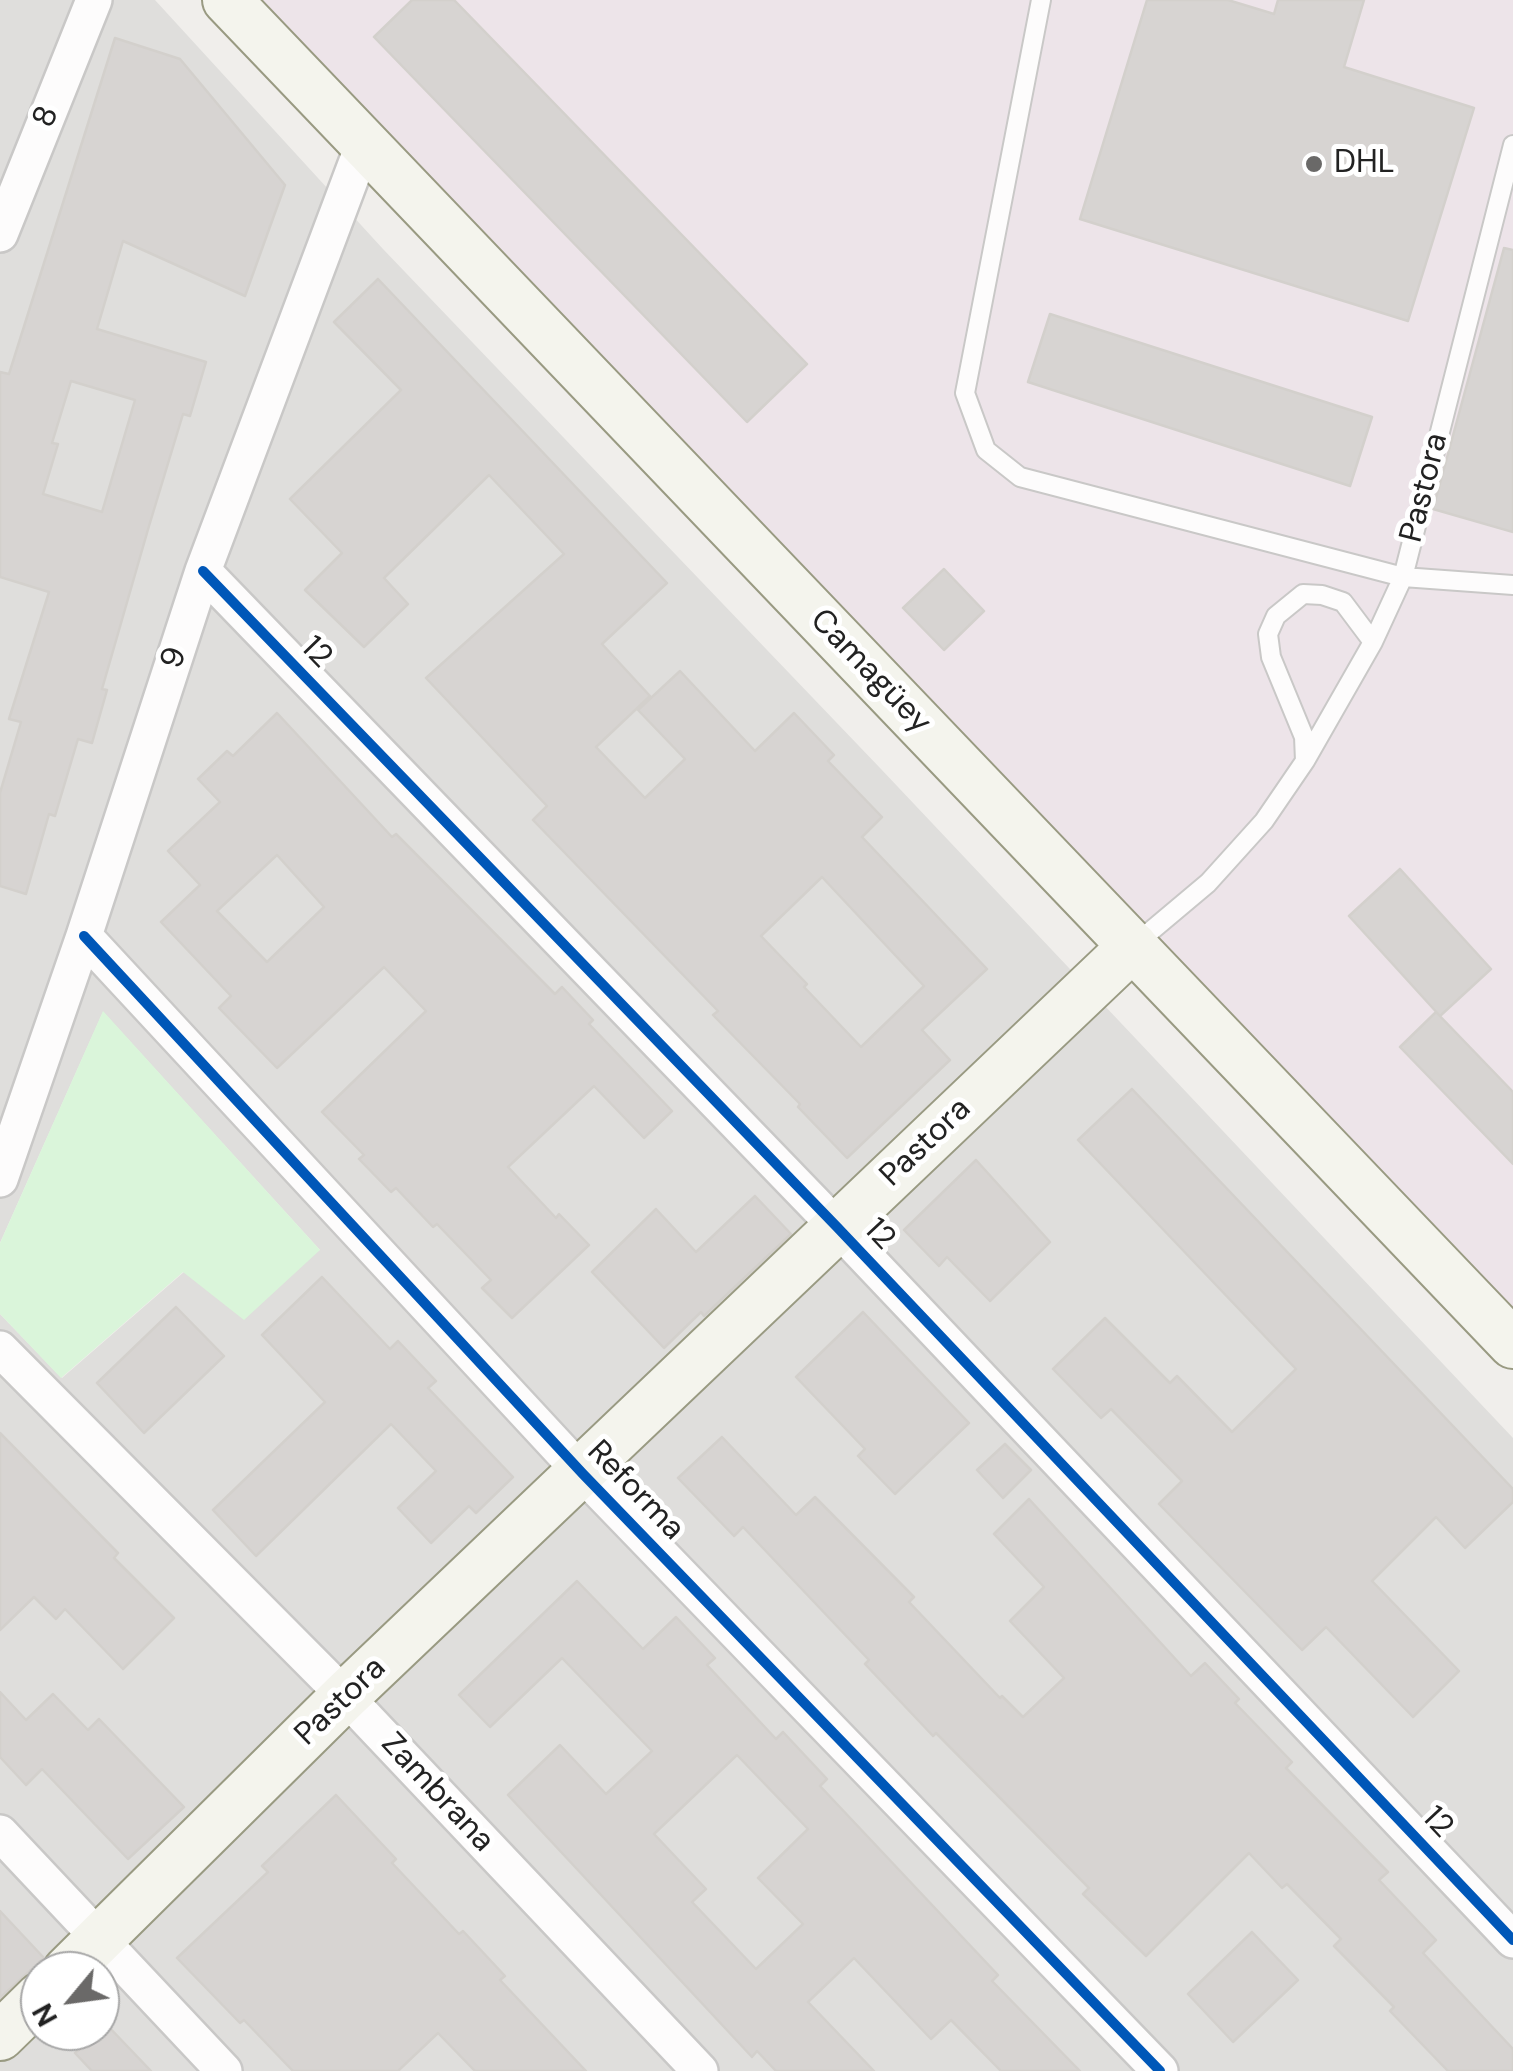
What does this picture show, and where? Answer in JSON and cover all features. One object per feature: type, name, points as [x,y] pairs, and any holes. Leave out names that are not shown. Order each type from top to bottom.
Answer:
[{"type":"main road","name":"Camagüey","points":[[227,0],[1511,1338]]},
{"type":"main road","name":"Pastora","points":[[87,1951],[346,1696],[1132,946]]},
{"type":"main road","points":[[0,2036],[20,2016]]},
{"type":"street","name":"8","points":[[0,234],[94,0]]},
{"type":"street","name":"9","points":[[0,1179],[203,571],[364,143]]},
{"type":"street","name":"12","points":[[203,571],[838,1227],[1513,1940]]},
{"type":"street","name":"Reforma","points":[[84,936],[582,1474],[1160,2071]]},
{"type":"street","name":"Zambrana","points":[[0,1349],[346,1696],[700,2071]]},
{"type":"street","points":[[0,1833],[80,1951]]},
{"type":"street","points":[[120,1985],[224,2071]]},
{"type":"lane","points":[[1041,0],[965,393],[986,450],[1020,477],[1402,577],[1513,584]]},
{"type":"lane","name":"Pastora","points":[[1132,946],[1208,883],[1264,821],[1305,762],[1373,642],[1402,577],[1513,145]]},
{"type":"lane","points":[[1305,762],[1304,737],[1271,657],[1268,634],[1276,616],[1303,594],[1322,595],[1343,602],[1373,642]]},
{"type":"shaded area","points":[[0,0],[155,0],[383,249],[1513,1438],[1513,2071],[0,2071],[0,1314],[62,1378],[184,1272],[320,1250],[103,1012],[0,1243]]},
{"type":"shaded area","points":[[227,0],[1513,0],[1513,1344]]},
{"type":"green space","points":[[103,1011],[320,1250],[244,1320],[183,1272],[61,1378],[0,1314],[0,1243]]},
{"type":"building","points":[[412,0],[454,0],[807,364],[747,422],[374,37]]},
{"type":"building","points":[[1147,0],[1228,0],[1274,14],[1278,0],[1364,0],[1344,67],[1474,108],[1408,321],[1080,219]]},
{"type":"building","points":[[115,38],[180,59],[285,185],[245,296],[123,241],[97,329],[206,362],[190,416],[183,414],[149,526],[102,689],[107,690],[92,743],[78,739],[55,816],[49,814],[26,894],[0,886],[0,793],[21,722],[9,719],[49,592],[0,577],[0,372],[9,374]],"holes":[[[71,381],[135,400],[102,512],[43,494],[58,444],[52,443]]]},
{"type":"building","points":[[1504,248],[1513,250],[1513,532],[1433,509]]},
{"type":"building","points":[[378,279],[667,583],[602,644],[650,696],[596,747],[645,798],[685,759],[638,710],[680,671],[755,751],[794,713],[834,755],[828,761],[882,817],[862,837],[987,969],[922,1030],[950,1060],[847,1158],[713,1015],[718,1011],[533,820],[547,806],[426,678],[564,554],[489,475],[384,578],[408,604],[364,647],[305,590],[342,553],[290,499],[401,390],[334,322]],"holes":[[[822,877],[924,986],[861,1047],[761,936]]]},
{"type":"building","points":[[1050,314],[1372,417],[1350,486],[1028,382]]},
{"type":"building","points":[[944,569],[984,611],[944,650],[903,608]]},
{"type":"building","points":[[277,713],[392,837],[396,834],[555,994],[562,987],[593,1020],[589,1024],[672,1111],[644,1138],[594,1086],[508,1167],[556,1218],[559,1214],[589,1245],[512,1318],[482,1288],[491,1280],[437,1224],[433,1227],[396,1188],[391,1192],[359,1159],[364,1155],[322,1112],[426,1011],[384,967],[277,1068],[219,1008],[231,996],[161,922],[200,885],[168,851],[220,802],[198,779],[227,751],[233,756]],"holes":[[[277,855],[324,907],[267,962],[217,911]]]},
{"type":"building","points":[[1400,869],[1491,969],[1440,1016],[1349,916]]},
{"type":"building","points":[[1436,1012],[1513,1092],[1513,1164],[1400,1047]]},
{"type":"building","points":[[1132,1089],[1513,1489],[1513,1502],[1465,1548],[1436,1517],[1372,1581],[1459,1671],[1413,1717],[1326,1627],[1302,1650],[1159,1504],[1182,1481],[1111,1409],[1101,1418],[1053,1369],[1105,1318],[1170,1383],[1177,1376],[1232,1432],[1296,1369],[1078,1140]]},
{"type":"building","points":[[976,1160],[1050,1242],[990,1301],[947,1257],[939,1266],[904,1230]]},
{"type":"building","points":[[755,1196],[791,1234],[664,1348],[592,1272],[656,1209],[696,1252]]},
{"type":"building","points":[[322,1277],[390,1349],[398,1341],[436,1381],[428,1388],[513,1477],[476,1513],[469,1506],[431,1543],[398,1508],[436,1471],[391,1424],[256,1556],[213,1510],[325,1402],[262,1335]]},
{"type":"building","points":[[176,1307],[224,1356],[144,1433],[97,1383]]},
{"type":"building","points":[[863,1312],[969,1423],[895,1494],[858,1456],[865,1449],[796,1377]]},
{"type":"building","points":[[0,1433],[118,1553],[114,1558],[174,1618],[123,1669],[65,1609],[56,1619],[34,1597],[0,1630]]},
{"type":"building","points":[[722,1437],[796,1515],[815,1497],[914,1597],[909,1602],[1023,1717],[1064,1678],[1010,1621],[1044,1587],[994,1534],[1029,1499],[1191,1676],[1205,1663],[1239,1699],[1235,1703],[1292,1762],[1286,1768],[1388,1872],[1379,1880],[1436,1940],[1423,1953],[1513,2049],[1513,2071],[1448,2071],[1390,2011],[1394,2007],[1334,1946],[1341,1939],[1287,1884],[1282,1888],[1249,1853],[1146,1956],[1083,1894],[1089,1888],[936,1733],[933,1736],[865,1664],[869,1660],[743,1527],[734,1536],[678,1478]]},
{"type":"building","points":[[1005,1444],[1031,1470],[1003,1498],[977,1470]]},
{"type":"building","points":[[577,1581],[643,1649],[676,1617],[715,1658],[707,1665],[776,1739],[783,1732],[827,1779],[820,1786],[998,1975],[992,1981],[1080,2071],[1001,2071],[951,2020],[931,2039],[854,1958],[808,2002],[874,2071],[776,2071],[757,2051],[752,2057],[508,1795],[560,1745],[606,1794],[652,1751],[562,1658],[490,1727],[459,1695]],"holes":[[[737,1755],[808,1829],[758,1878],[803,1924],[756,1969],[692,1902],[706,1889],[654,1834]]]},
{"type":"building","points":[[0,1692],[26,1720],[53,1694],[88,1730],[99,1719],[184,1807],[128,1859],[42,1769],[26,1785],[0,1757]]},
{"type":"building","points":[[336,1795],[396,1859],[392,1863],[505,1976],[500,1980],[586,2071],[475,2071],[438,2033],[398,2071],[293,2071],[177,1958],[268,1872],[262,1866]]},
{"type":"building","points":[[0,1911],[37,1951],[20,1951],[20,1980],[0,1998]]},
{"type":"building","points":[[1252,1932],[1298,1980],[1233,2042],[1188,1994]]},
{"type":"building","points":[[120,2039],[151,2071],[92,2071],[75,2053],[120,2051]]},
{"type":"cycle path","points":[[203,571],[837,1227],[1513,1940]]},
{"type":"cycle path","points":[[84,936],[583,1474],[1160,2071]]},
{"type":"place","name":"DHL","points":[[1314,164]]}]
